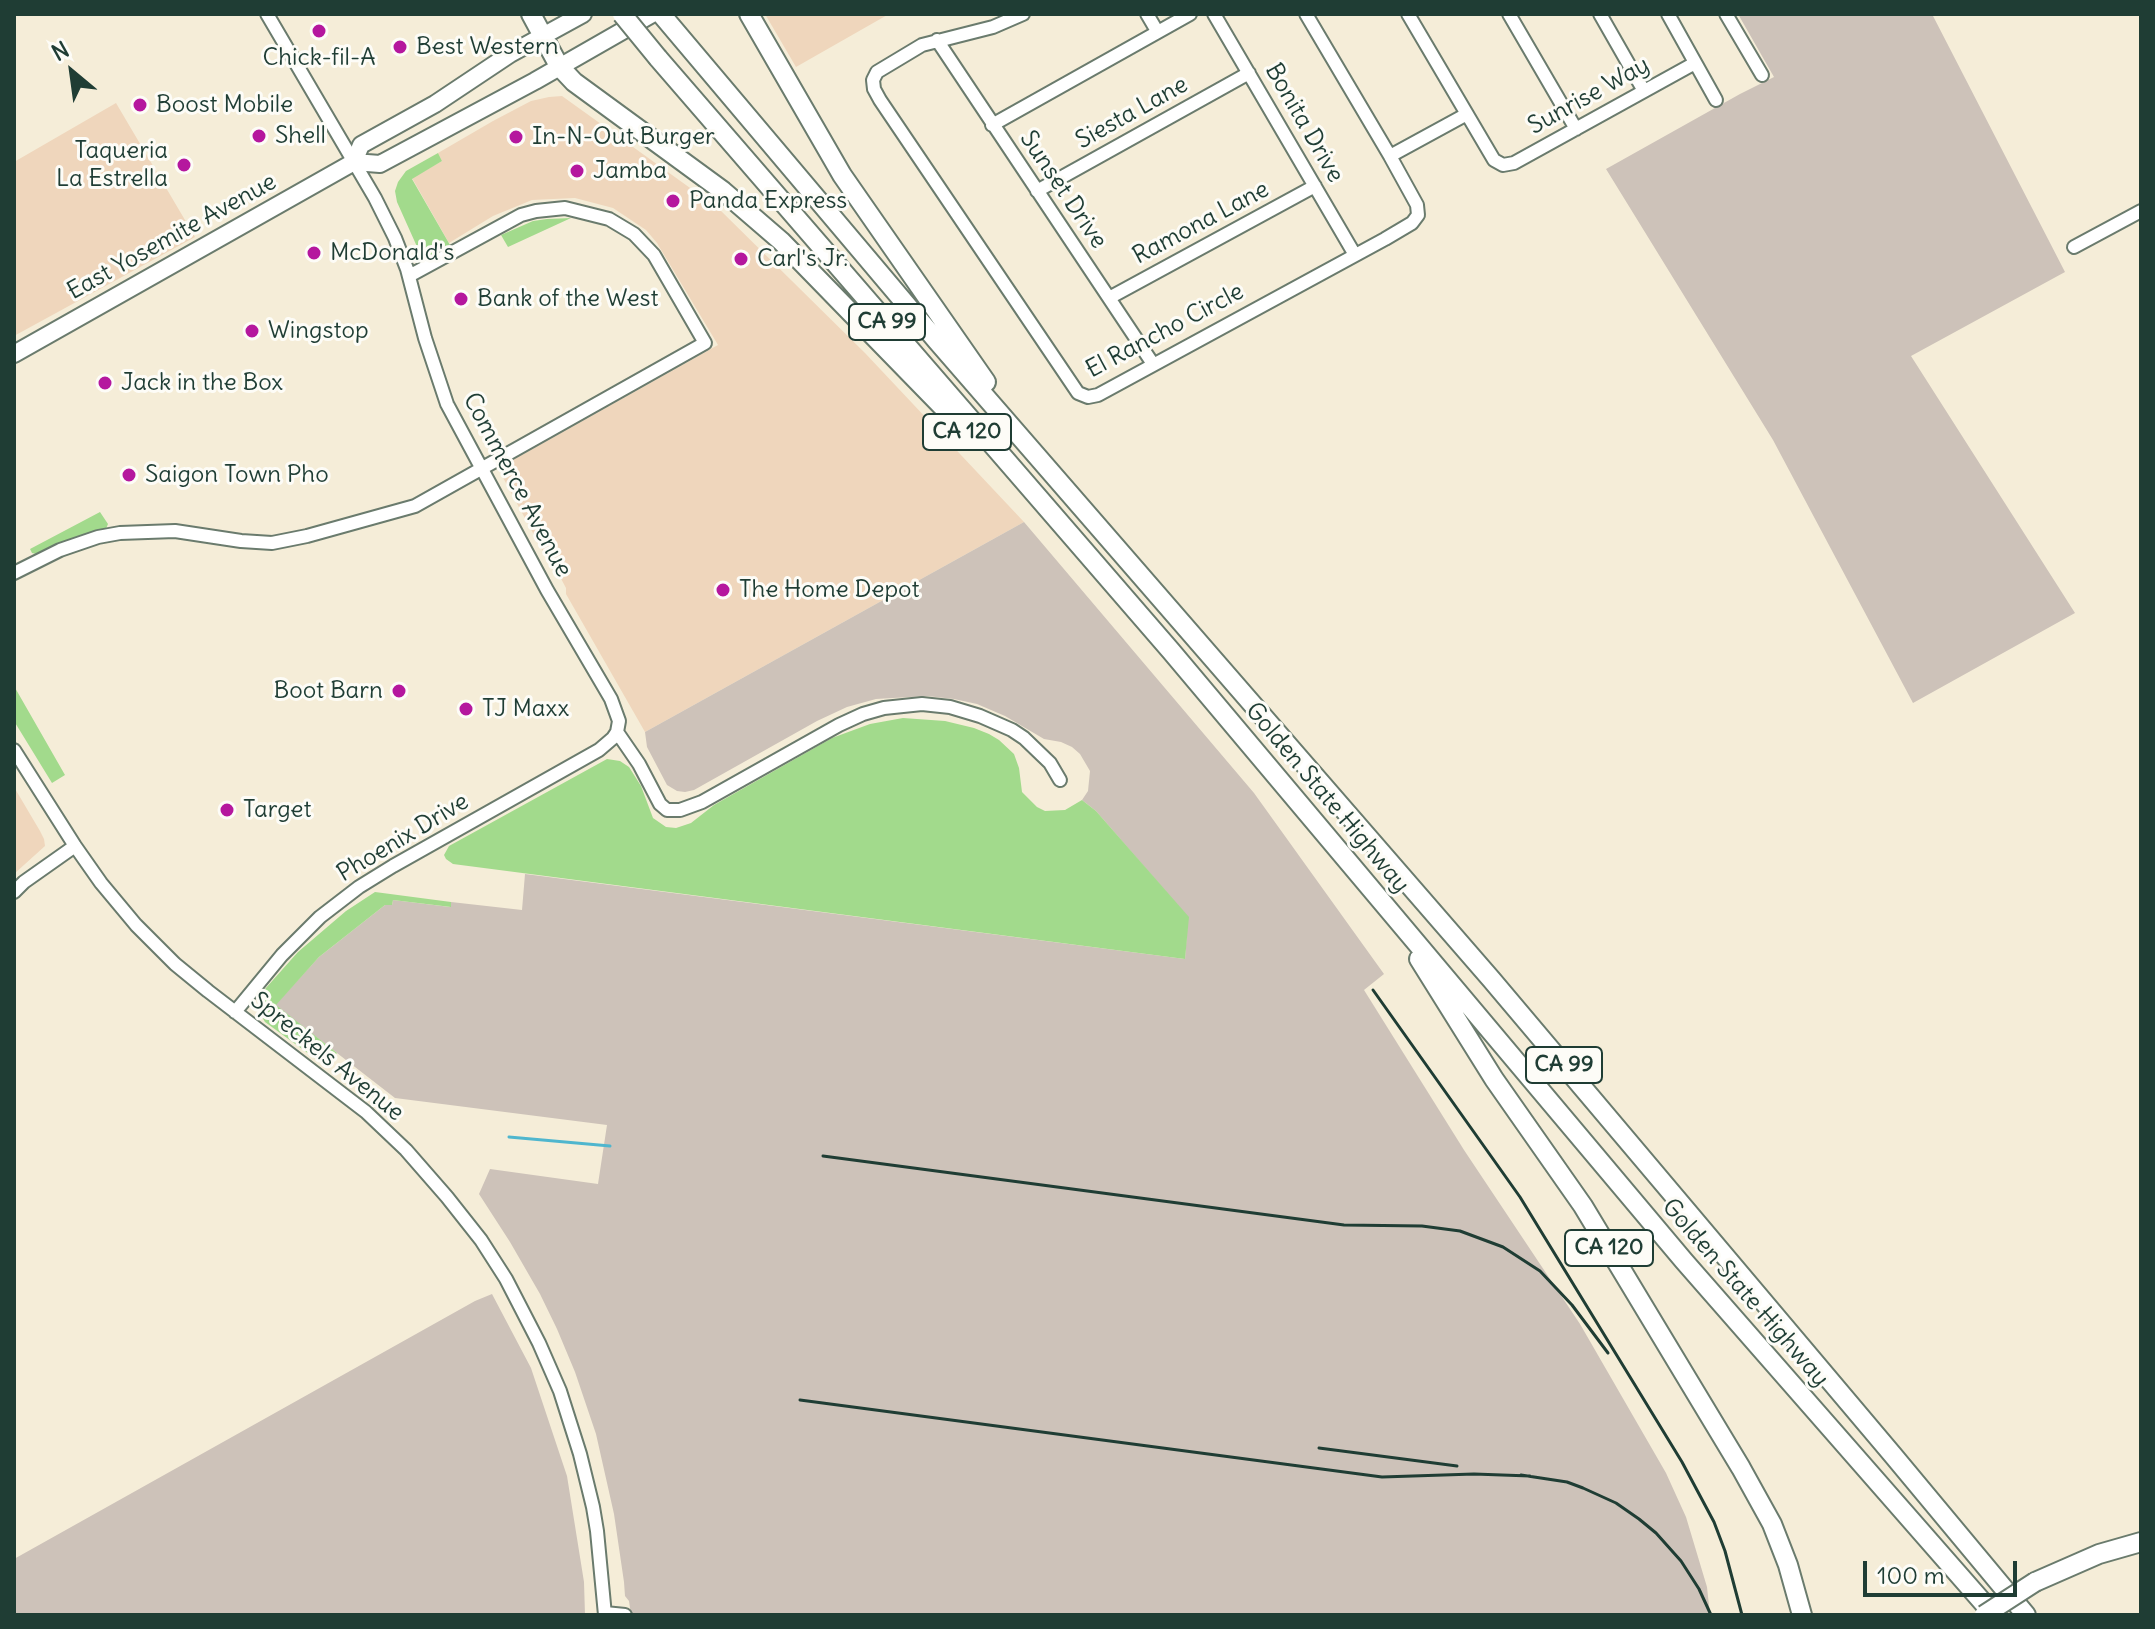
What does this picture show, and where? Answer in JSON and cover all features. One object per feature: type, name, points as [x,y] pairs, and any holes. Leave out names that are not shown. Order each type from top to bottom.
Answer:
[{"type":"highway","points":[[531,14],[543,36]]},
{"type":"highway","name":"Golden State Highway","points":[[622,14],[1382,899],[1684,1261],[1996,1615]]},
{"type":"highway","name":"Golden State Highway","points":[[661,14],[1053,476],[1491,979],[2025,1613]]},
{"type":"highway","name":"CA 120","points":[[749,14],[842,175],[1053,476]]},
{"type":"highway","name":"CA 120","points":[[543,36],[559,66],[574,82],[723,191],[781,241],[1115,586]]},
{"type":"highway","name":"CA 120","points":[[1382,899],[1494,1079],[1583,1206],[1741,1468],[1772,1524],[1802,1615]]},
{"type":"highway","points":[[1984,1615],[2099,1554],[2141,1542]]},
{"type":"highway","points":[[1996,1615],[2037,1586],[2141,1551]]},
{"type":"main road","name":"East Yosemite Avenue","points":[[354,162],[361,145],[435,104],[510,54],[583,14]]},
{"type":"main road","name":"East Yosemite Avenue","points":[[14,354],[354,162],[380,164],[652,14]]},
{"type":"street","name":"Commerce Avenue","points":[[267,14],[375,198],[395,238],[447,404],[547,590],[611,699],[619,721],[617,732]]},
{"type":"street","name":"El Rancho Circle","points":[[1023,14],[993,27],[922,45],[877,72],[873,80],[874,89],[1078,393],[1085,397],[1098,395],[1355,255],[1412,223],[1418,215],[1417,205],[1390,156],[1306,14]]},
{"type":"street","points":[[1147,14],[1157,31]]},
{"type":"street","points":[[992,125],[1190,14]]},
{"type":"street","name":"Bonita Drive","points":[[1214,14],[1355,255]]},
{"type":"street","points":[[1390,156],[1467,114],[1408,14]]},
{"type":"street","points":[[1509,14],[1576,129]]},
{"type":"street","points":[[1600,14],[1644,91]]},
{"type":"street","points":[[1668,14],[1716,100]]},
{"type":"street","points":[[1726,14],[1762,75]]},
{"type":"street","name":"Sunset Drive","points":[[937,40],[1153,364]]},
{"type":"street","name":"Sunrise Way","points":[[1467,114],[1494,160],[1503,165],[1514,163],[1695,63]]},
{"type":"street","name":"Siesta Lane","points":[[1037,191],[1249,73]]},
{"type":"street","name":"Ramona Lane","points":[[1109,298],[1315,186]]},
{"type":"street","points":[[14,573],[60,550],[120,533],[175,531],[272,543],[415,506],[705,343],[654,255],[634,234],[609,219],[565,208],[521,215],[409,276]]},
{"type":"street","points":[[2074,247],[2141,211]]},
{"type":"street","points":[[617,732],[639,764],[660,804],[667,810],[680,810],[702,802],[863,714],[884,708],[922,704],[950,707],[1012,730],[1050,763],[1060,780]]},
{"type":"street","name":"Phoenix Drive","points":[[235,1012],[282,955],[320,917],[359,887],[599,750],[617,732]]},
{"type":"street","name":"Spreckels Avenue","points":[[14,750],[75,846],[136,925],[175,964],[366,1112],[406,1150],[481,1240],[506,1279],[560,1391],[580,1454],[597,1531],[605,1614]]},
{"type":"street","points":[[14,892],[75,846]]},
{"type":"street","points":[[605,1614],[625,1615]]},
{"type":"shaded area","points":[[765,14],[889,14],[796,67]]},
{"type":"shaded area","points":[[1738,14],[1932,14],[2065,272],[1911,356],[2075,613],[1913,703],[1773,440],[1606,169],[1774,77]]},
{"type":"shaded area","points":[[562,96],[718,208],[865,353],[1024,522],[645,732],[500,472],[504,465],[718,345],[657,243],[646,230],[613,208],[575,198],[532,200],[493,216],[449,243],[412,178],[442,161],[438,153],[493,121],[531,101]]},
{"type":"shaded area","points":[[116,103],[195,237],[14,336],[14,162]]},
{"type":"shaded area","points":[[1024,522],[1254,793],[1384,974],[1364,990],[1464,1150],[1580,1324],[1666,1473],[1686,1517],[1707,1587],[1710,1615],[631,1615],[625,1596],[614,1514],[596,1434],[575,1372],[540,1294],[479,1194],[490,1169],[598,1184],[607,1125],[395,1098],[275,1005],[319,957],[385,905],[392,905],[393,900],[450,907],[451,902],[522,910],[525,874],[1185,959],[1188,917],[1096,811],[1082,800],[1088,791],[1090,771],[1080,754],[1072,747],[1044,739],[977,704],[927,696],[876,699],[847,707],[694,790],[685,792],[667,785],[647,747],[645,732]]},
{"type":"shaded area","points":[[14,787],[40,831],[45,846],[14,874]]},
{"type":"shaded area","points":[[492,1294],[531,1368],[567,1476],[584,1582],[585,1615],[14,1615],[14,1559]]},
{"type":"green space","points":[[438,153],[442,161],[412,179],[450,245],[423,260],[395,191],[406,171]]},
{"type":"green space","points":[[571,218],[508,247],[501,235],[533,221]]},
{"type":"green space","points":[[100,512],[108,524],[105,531],[32,553],[30,549]]},
{"type":"green space","points":[[14,686],[65,775],[52,783],[14,721]]},
{"type":"green space","points":[[903,718],[945,721],[989,734],[1014,754],[1022,792],[1037,807],[1045,811],[1065,810],[1082,800],[1096,811],[1189,917],[1185,959],[453,864],[444,855],[449,846],[607,759],[620,761],[629,767],[641,786],[653,818],[666,827],[676,828],[691,823],[714,805],[832,738],[870,724]]},
{"type":"green space","points":[[375,892],[451,902],[451,907],[393,900],[392,905],[385,905],[319,957],[276,1005],[337,1053],[328,1062],[320,1062],[265,1022],[259,1012],[259,1002],[265,989],[298,952],[346,911]]},
{"type":"waterway","points":[[509,1137],[610,1146]]},
{"type":"railway","points":[[1373,990],[1520,1197],[1682,1462],[1714,1522],[1742,1615]]},
{"type":"railway","points":[[823,1156],[1344,1225],[1422,1226],[1460,1231],[1503,1247],[1540,1271],[1572,1305],[1608,1353]]},
{"type":"railway","points":[[800,1400],[1382,1477],[1530,1476]]},
{"type":"railway","points":[[1319,1448],[1457,1466]]},
{"type":"railway","points":[[1521,1475],[1567,1482],[1616,1503],[1639,1519],[1681,1561],[1711,1615]]},
{"type":"place","name":"Chick-fil-A","points":[[319,31]]},
{"type":"place","name":"Best Western","points":[[400,47]]},
{"type":"place","name":"Boost Mobile","points":[[140,105]]},
{"type":"place","name":"Shell","points":[[259,136]]},
{"type":"place","name":"In-N-Out Burger","points":[[516,137]]},
{"type":"place","name":"Taqueria La Estrella","points":[[184,165]]},
{"type":"place","name":"Jamba","points":[[577,171]]},
{"type":"place","name":"Panda Express","points":[[673,201]]},
{"type":"place","name":"McDonald's","points":[[314,253]]},
{"type":"place","name":"Carl's Jr.","points":[[741,259]]},
{"type":"place","name":"Bank of the West","points":[[461,299]]},
{"type":"place","name":"Wingstop","points":[[252,331]]},
{"type":"place","name":"Jack in the Box","points":[[105,383]]},
{"type":"place","name":"Saigon Town Pho","points":[[129,475]]},
{"type":"place","name":"The Home Depot","points":[[723,590]]},
{"type":"place","name":"Boot Barn","points":[[399,691]]},
{"type":"place","name":"TJ Maxx","points":[[466,709]]},
{"type":"place","name":"Target","points":[[227,810]]}]
